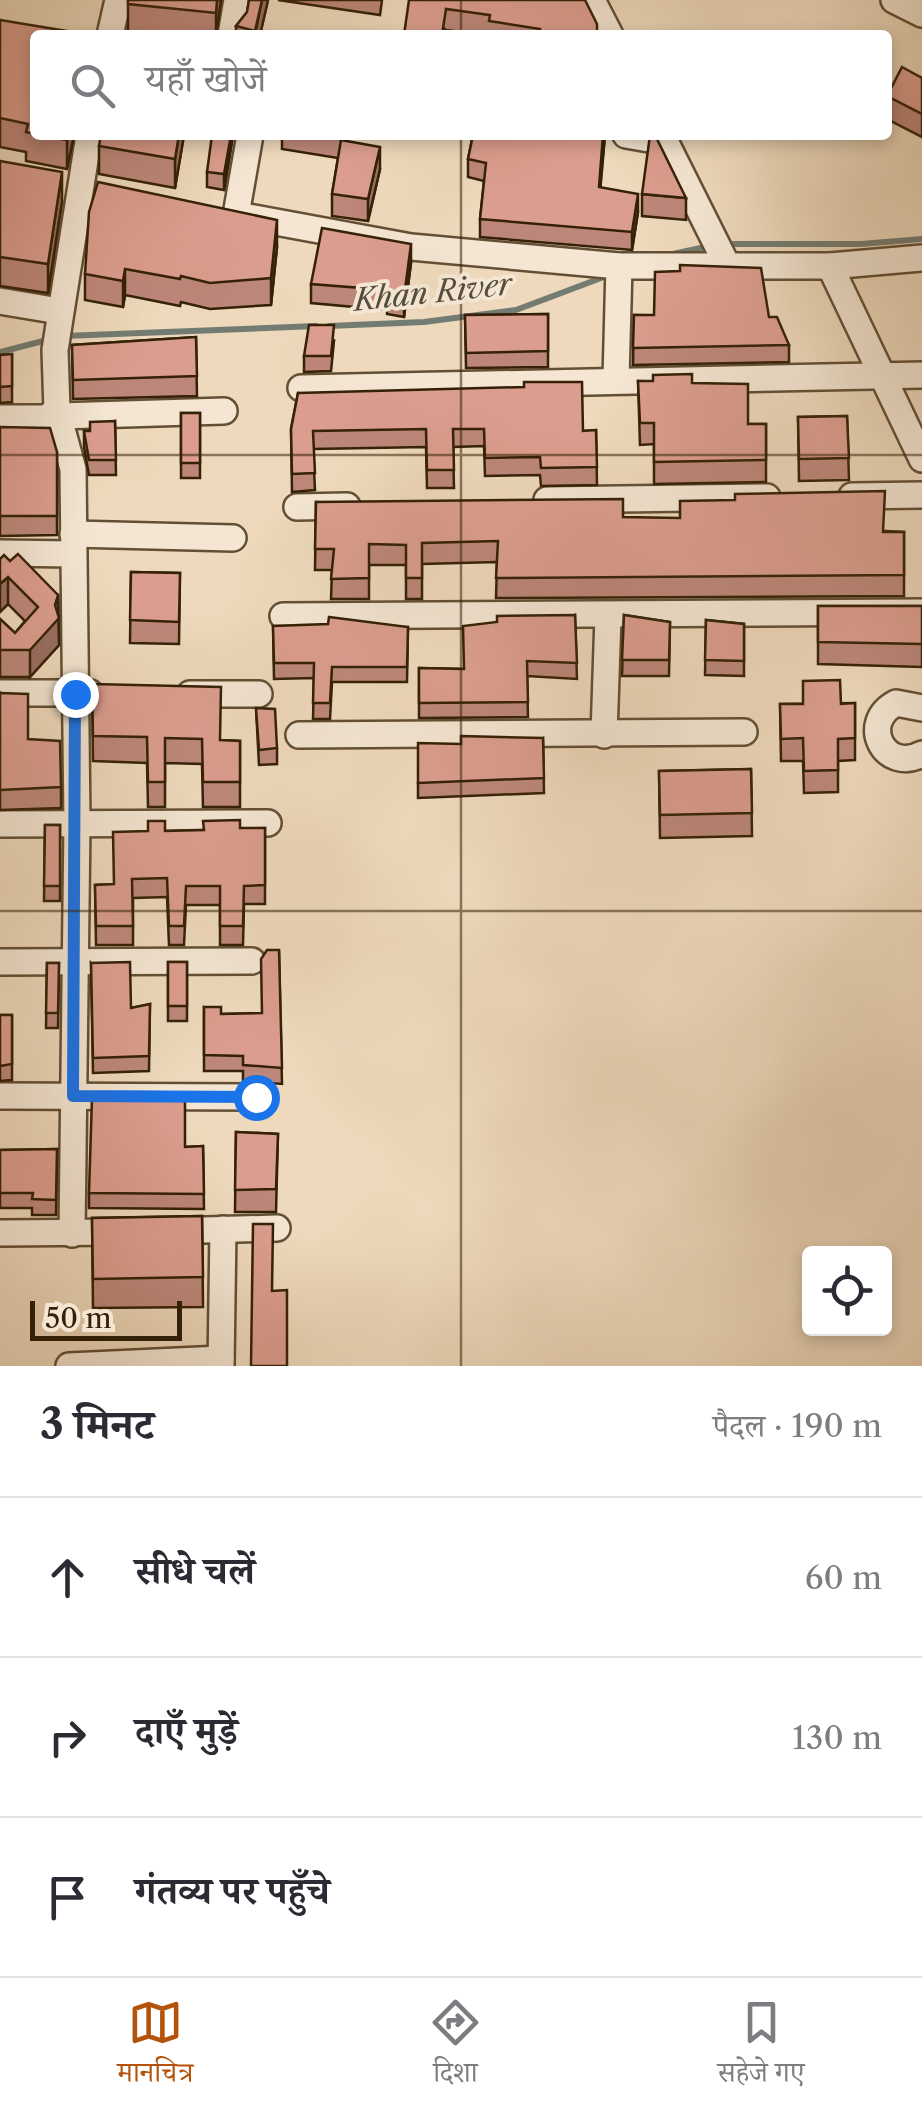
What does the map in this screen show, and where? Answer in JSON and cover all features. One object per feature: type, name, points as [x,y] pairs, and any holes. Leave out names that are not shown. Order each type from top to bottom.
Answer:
[{"type":"street","points":[[111,30],[118,0]]},
{"type":"street","points":[[233,30],[237,0]]},
{"type":"street","points":[[894,0],[922,14]]},
{"type":"street","points":[[598,3],[608,30]]},
{"type":"street","points":[[72,1234],[77,822],[74,469],[58,414],[56,350],[88,140]]},
{"type":"street","points":[[248,140],[226,213],[412,246],[619,266],[830,266],[922,258]]},
{"type":"street","points":[[665,140],[728,267]]},
{"type":"street","points":[[616,379],[619,266]]},
{"type":"street","points":[[830,266],[922,459]]},
{"type":"street","points":[[0,301],[59,314]]},
{"type":"street","points":[[301,388],[922,375]]},
{"type":"street","points":[[0,418],[224,412]]},
{"type":"street","points":[[825,496],[922,496]]},
{"type":"street","points":[[513,501],[786,497]]},
{"type":"street","points":[[297,507],[375,505]]},
{"type":"street","points":[[0,553],[73,544],[233,538]]},
{"type":"street","points":[[283,616],[922,612]]},
{"type":"street","points":[[604,735],[608,616]]},
{"type":"street","points":[[0,693],[112,694]]},
{"type":"street","points":[[167,694],[259,694]]},
{"type":"street","points":[[922,708],[904,702],[889,707],[879,718],[876,736],[892,757],[912,760],[922,754]]},
{"type":"street","points":[[299,734],[744,732]]},
{"type":"street","points":[[0,824],[268,823]]},
{"type":"street","points":[[0,962],[252,961]]},
{"type":"street","points":[[0,1096],[256,1097]]},
{"type":"street","points":[[0,1233],[277,1228]]},
{"type":"street","points":[[69,1366],[221,1362],[223,1229]]},
{"type":"building","points":[[128,0],[217,0],[216,13],[128,4]]},
{"type":"building","points":[[249,0],[262,0],[255,30],[236,26],[247,12]]},
{"type":"building","points":[[409,0],[585,0],[597,24],[597,30],[540,30],[489,21],[490,15],[446,9],[443,30],[405,30]]},
{"type":"building","points":[[0,20],[61,30],[30,30],[30,133],[26,132],[28,124],[0,118]]},
{"type":"building","points":[[902,67],[922,78],[922,114],[892,99],[892,86]]},
{"type":"building","points":[[100,140],[178,140],[175,159],[99,146]]},
{"type":"building","points":[[211,140],[230,140],[224,174],[207,172]]},
{"type":"building","points":[[341,140],[380,147],[368,199],[332,194]]},
{"type":"building","points":[[472,140],[603,140],[599,187],[638,194],[632,232],[480,219],[486,163],[468,159]]},
{"type":"building","points":[[649,140],[657,140],[686,198],[642,194]]},
{"type":"building","points":[[0,161],[62,172],[48,264],[0,257]]},
{"type":"building","points":[[98,182],[277,220],[271,278],[210,283],[125,269],[123,281],[85,274],[89,212]]},
{"type":"building","points":[[322,228],[411,244],[404,297],[387,294],[387,290],[311,284]]},
{"type":"building","points":[[680,265],[761,268],[769,317],[777,317],[789,345],[633,348],[634,315],[654,315],[655,272],[680,271]]},
{"type":"building","points":[[548,314],[548,351],[466,353],[465,315]]},
{"type":"building","points":[[309,325],[334,325],[331,356],[304,356]]},
{"type":"building","points":[[196,337],[197,376],[73,380],[72,345]]},
{"type":"building","points":[[12,354],[12,386],[0,387],[0,355]]},
{"type":"building","points":[[692,374],[692,383],[748,384],[748,424],[766,424],[766,460],[654,462],[654,423],[640,423],[638,381],[653,381],[653,375]]},
{"type":"building","points":[[524,382],[582,382],[583,431],[596,430],[597,467],[541,468],[540,457],[485,458],[484,429],[453,429],[454,470],[427,470],[426,429],[313,431],[315,473],[292,474],[291,429],[298,393],[524,387]]},
{"type":"building","points":[[181,413],[200,413],[200,463],[181,463]]},
{"type":"building","points":[[847,416],[849,458],[799,459],[798,417]]},
{"type":"building","points":[[115,421],[116,460],[89,460],[84,431],[90,431],[90,422]]},
{"type":"building","points":[[0,427],[50,428],[57,452],[57,516],[0,516]]},
{"type":"building","points":[[885,491],[883,532],[904,532],[904,575],[496,578],[498,541],[422,543],[422,578],[406,578],[406,545],[369,544],[369,578],[331,579],[334,549],[315,549],[316,502],[623,499],[623,517],[680,518],[680,501],[735,500],[735,494]]},
{"type":"building","points":[[18,554],[58,595],[55,605],[59,618],[30,650],[0,650],[0,619],[15,633],[38,607],[8,577],[0,584],[0,559],[4,555],[10,561]]},
{"type":"building","points":[[131,572],[180,573],[179,622],[130,620]]},
{"type":"building","points":[[818,606],[922,606],[922,644],[818,642]]},
{"type":"building","points":[[575,615],[577,663],[527,661],[528,702],[419,703],[419,668],[464,669],[463,626],[497,622],[497,616]]},
{"type":"building","points":[[624,615],[670,622],[669,660],[622,660]]},
{"type":"building","points":[[329,617],[408,627],[407,667],[332,667],[330,703],[313,703],[314,663],[274,663],[273,626],[328,624]]},
{"type":"building","points":[[706,620],[744,624],[744,661],[705,660]]},
{"type":"building","points":[[840,680],[841,704],[855,703],[855,738],[838,739],[838,770],[804,771],[803,738],[781,739],[780,704],[803,704],[803,681]]},
{"type":"building","points":[[92,684],[221,687],[220,740],[240,741],[240,782],[203,782],[202,739],[165,738],[165,782],[148,782],[147,737],[93,736]]},
{"type":"building","points":[[0,693],[28,694],[28,739],[60,741],[61,787],[0,790]]},
{"type":"building","points":[[256,708],[275,709],[277,748],[259,750]]},
{"type":"building","points":[[461,736],[543,738],[544,778],[418,783],[418,743],[461,744]]},
{"type":"building","points":[[751,769],[752,813],[660,815],[659,771]]},
{"type":"building","points":[[240,820],[240,828],[265,828],[265,885],[244,886],[243,926],[220,926],[220,886],[186,886],[184,926],[169,926],[167,878],[132,879],[133,926],[96,926],[95,885],[114,884],[113,832],[148,831],[148,821],[165,821],[165,831],[204,830],[203,821]]},
{"type":"building","points":[[45,825],[60,825],[60,886],[44,886]]},
{"type":"building","points":[[267,950],[279,950],[282,1068],[243,1065],[243,1056],[204,1055],[204,1007],[221,1007],[221,1014],[262,1013],[261,959]]},
{"type":"building","points":[[130,962],[131,1008],[150,1004],[149,1056],[93,1058],[91,963]]},
{"type":"building","points":[[168,962],[187,962],[187,1006],[168,1006]]},
{"type":"building","points":[[47,963],[59,963],[58,1013],[46,1013]]},
{"type":"building","points":[[0,1015],[12,1015],[12,1064],[0,1066]]},
{"type":"building","points":[[92,1097],[185,1098],[185,1147],[203,1146],[204,1194],[89,1193]]},
{"type":"building","points":[[236,1132],[278,1134],[276,1189],[235,1190]]},
{"type":"building","points":[[57,1149],[56,1200],[32,1199],[33,1193],[0,1193],[0,1150]]},
{"type":"building","points":[[202,1216],[203,1277],[93,1279],[92,1218]]},
{"type":"building","points":[[253,1224],[273,1224],[272,1291],[287,1290],[287,1366],[251,1366]]},
{"type":"waterway","name":"Khan River","points":[[722,244],[861,244],[922,239]]},
{"type":"waterway","name":"Khan River","points":[[668,255],[710,246]]},
{"type":"waterway","name":"Khan River","points":[[329,326],[424,322],[516,310],[609,275]]},
{"type":"waterway","name":"Khan River","points":[[64,336],[316,326]]},
{"type":"waterway","name":"Khan River","points":[[0,352],[47,340]]},
{"type":"route","points":[[75,694],[73,1096],[256,1097]]}]
